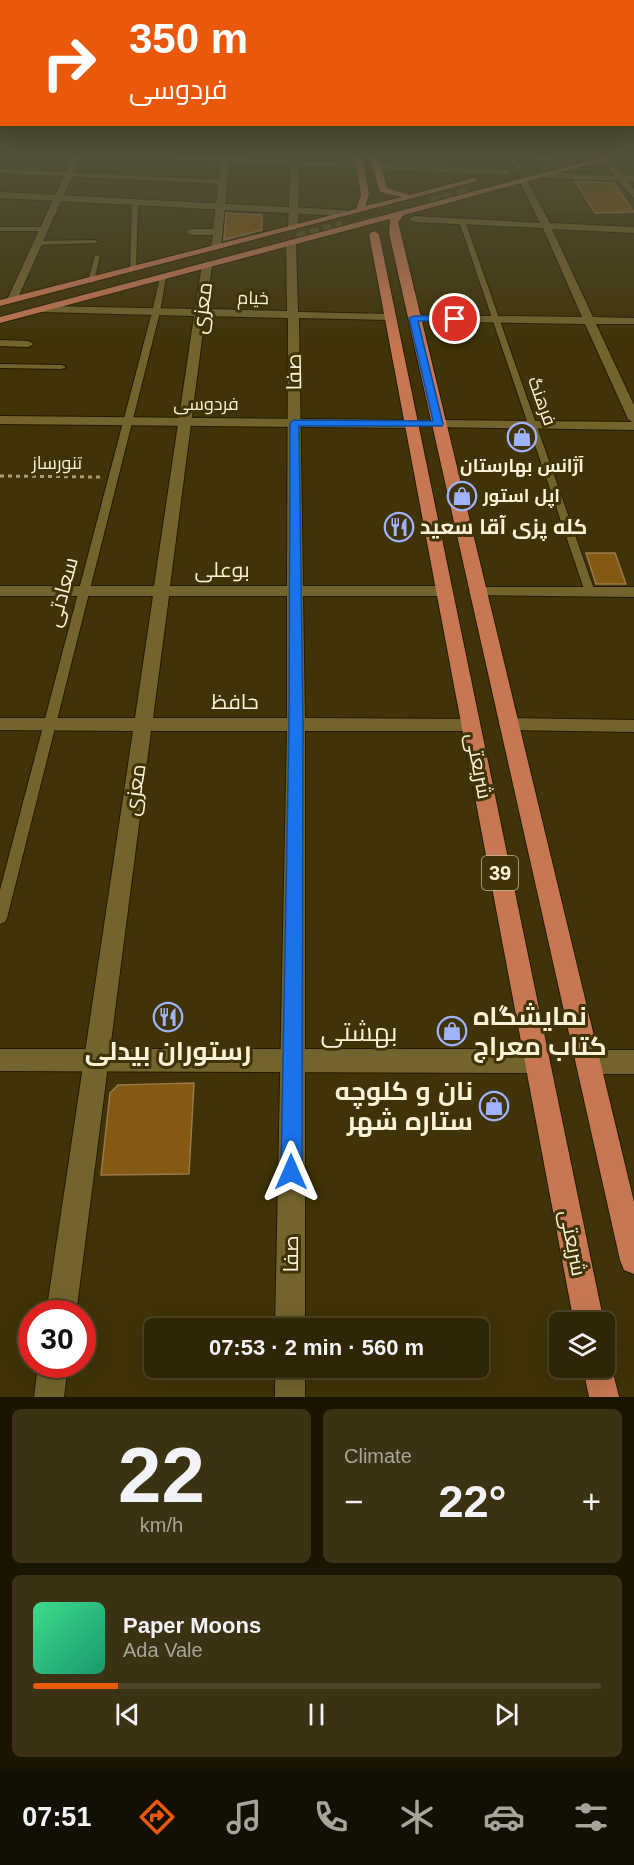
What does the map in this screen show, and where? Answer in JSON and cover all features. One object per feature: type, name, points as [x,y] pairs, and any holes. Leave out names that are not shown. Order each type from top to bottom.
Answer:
[{"type":"main road","points":[[323,219],[320,221],[321,226],[331,229],[361,219]]},
{"type":"main road","points":[[116,289],[158,273],[293,235],[323,219]]},
{"type":"main road","points":[[95,280],[153,270],[293,235],[373,219]]},
{"type":"main road","points":[[343,225],[374,234],[381,231],[394,233],[395,219]]},
{"type":"main road","name":"شریعتی","points":[[394,233],[634,1260]]},
{"type":"main road","name":"شریعتی","points":[[374,234],[587,1312]]},
{"type":"main road","points":[[0,303],[133,269],[212,256],[293,235]]},
{"type":"main road","points":[[0,321],[163,277],[212,256],[293,235]]},
{"type":"main road","points":[[411,424],[438,424]]},
{"type":"main road","points":[[600,1378],[604,1397]]},
{"type":"street","points":[[12,300],[48,219]]},
{"type":"street","name":"معزی","points":[[63,1300],[202,313],[220,219]]},
{"type":"street","name":"صفا","points":[[290,1318],[296,725],[294,219]]},
{"type":"street","points":[[419,219],[634,230]]},
{"type":"street","points":[[543,219],[634,419]]},
{"type":"street","points":[[191,232],[218,232]]},
{"type":"street","name":"خیام","points":[[42,309],[390,317]]},
{"type":"street","points":[[414,318],[634,321]]},
{"type":"street","points":[[0,343],[28,344]]},
{"type":"street","name":"فردوسی","points":[[0,420],[411,424]]},
{"type":"street","points":[[438,424],[634,426]]},
{"type":"street","name":"بوعلی","points":[[0,591],[444,591]]},
{"type":"street","points":[[477,592],[634,592]]},
{"type":"street","name":"حافظ","points":[[0,724],[471,725]]},
{"type":"street","points":[[508,724],[634,726]]},
{"type":"street","name":"بهشتی","points":[[0,1060],[538,1061]]},
{"type":"street","points":[[588,1062],[634,1062]]},
{"type":"street","points":[[49,1397],[51,1378]]},
{"type":"street","points":[[290,1378],[290,1397]]},
{"type":"lane","points":[[133,269],[134,219]]},
{"type":"lane","name":"فرهنگ","points":[[462,221],[590,592]]},
{"type":"lane","points":[[0,229],[43,229]]},
{"type":"lane","points":[[36,243],[95,242]]},
{"type":"lane","points":[[95,280],[98,256]]},
{"type":"lane","name":"سعادتی","points":[[0,918],[5,881],[84,591],[163,277]]},
{"type":"lane","points":[[0,366],[62,367]]},
{"type":"path","name":"تنورساز","points":[[0,476],[113,477]]},
{"type":"building","points":[[226,219],[262,219],[262,230],[224,240]]},
{"type":"building","points":[[586,553],[615,553],[626,584],[596,584]]},
{"type":"building","points":[[194,1083],[189,1174],[101,1175],[110,1093],[118,1085]]},
{"type":"tunnel","points":[[297,237],[343,225]]},
{"type":"place","name":"آژانس بهارستان","points":[[522,437]]},
{"type":"place","name":"اپل استور","points":[[462,496]]},
{"type":"place","name":"کله پزی آقا سعید","points":[[399,527]]},
{"type":"place","name":"رستوران بیدلی","points":[[168,1017]]},
{"type":"place","name":"نمایشگاه کتاب معراج","points":[[452,1031]]},
{"type":"place","name":"نان و کلوچه ستاره شهر","points":[[494,1106]]},
{"type":"route","points":[[291,1172],[296,725],[294,423],[438,424],[414,318],[455,319]]}]
